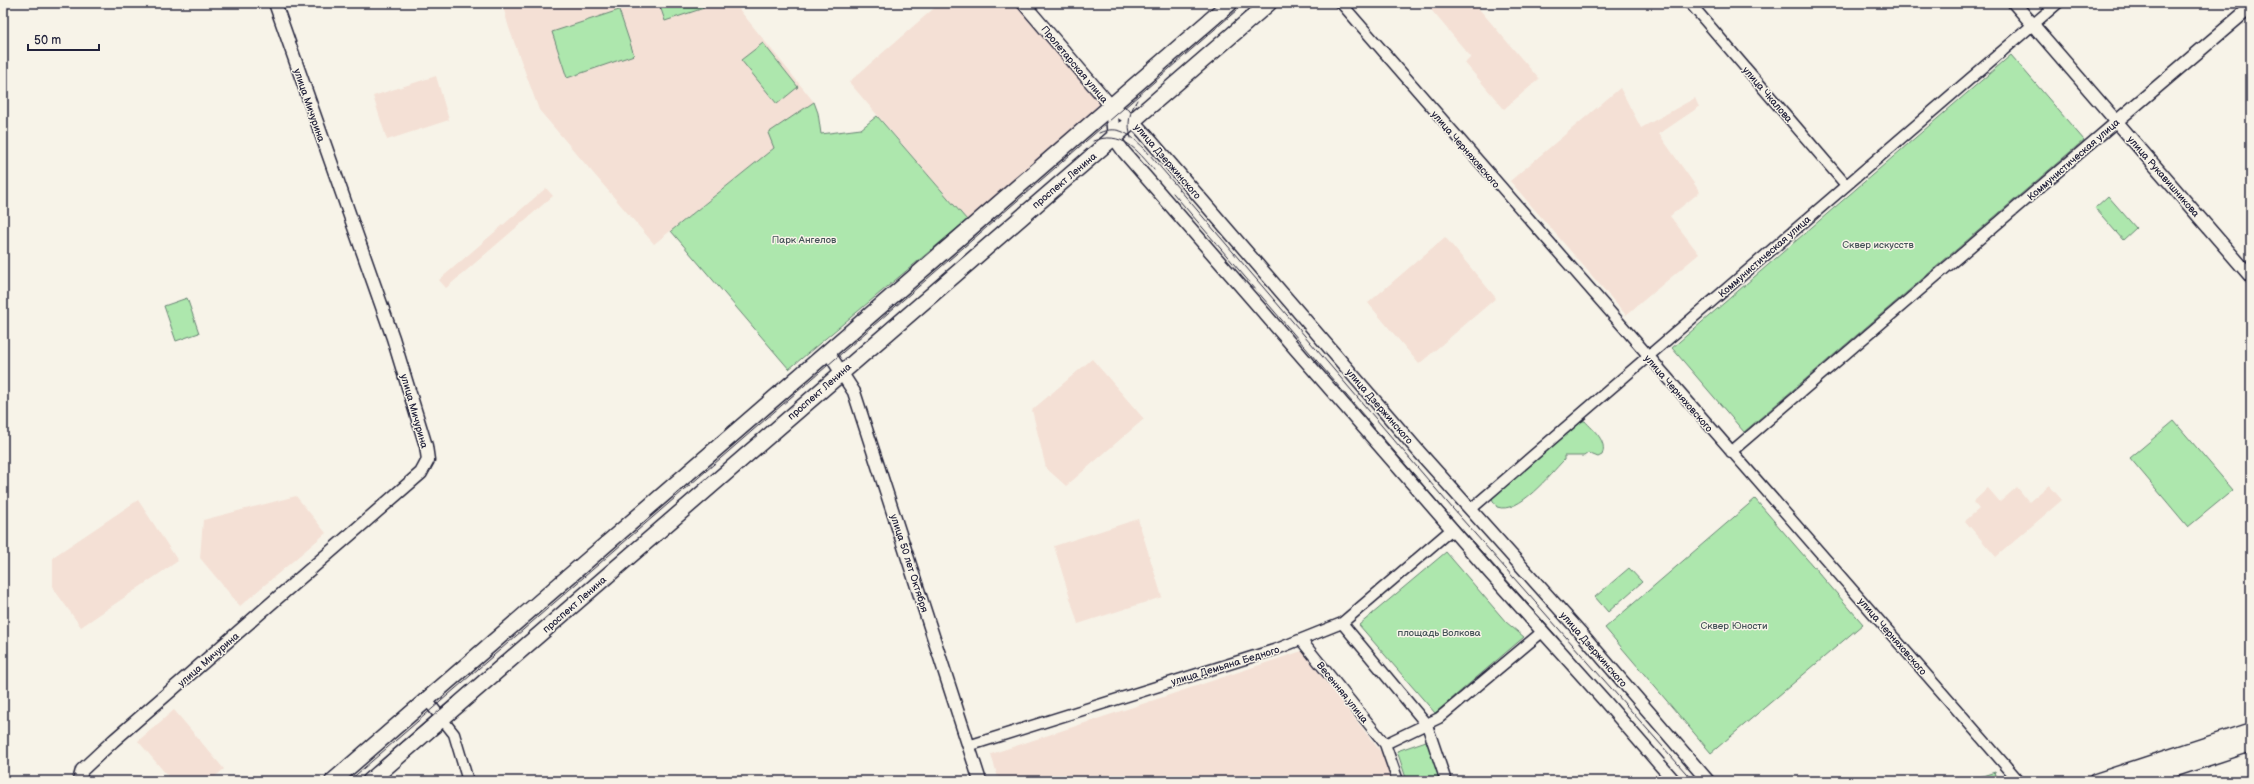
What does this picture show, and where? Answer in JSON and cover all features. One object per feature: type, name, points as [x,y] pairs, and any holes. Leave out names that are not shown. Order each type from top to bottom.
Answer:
[{"type":"main road","points":[[334,781],[1230,3]]},
{"type":"main road","name":"проспект Ленина","points":[[370,781],[1269,3]]},
{"type":"main road","points":[[2096,781],[2251,730]]},
{"type":"main road","points":[[2139,781],[2251,744]]},
{"type":"street","name":"улица Мичурина","points":[[80,776],[421,473],[428,460],[426,446],[393,338],[275,3]]},
{"type":"street","name":"Пролетарская улица","points":[[1023,3],[1111,106]]},
{"type":"street","name":"улица Черняховского","points":[[1341,3],[2019,781]]},
{"type":"street","name":"улица Чкалова","points":[[1690,3],[1846,186]]},
{"type":"street","name":"улица Рукавишникова","points":[[2014,3],[2251,277]]},
{"type":"street","name":"Коммунистическая улица","points":[[1471,509],[2058,3]]},
{"type":"street","name":"Коммунистическая улица","points":[[1731,452],[2251,7]]},
{"type":"street","name":"улица Дзержинского","points":[[1111,106],[1133,121],[1708,781]]},
{"type":"street","points":[[1111,106],[1114,138],[1452,529],[1674,781]]},
{"type":"street","name":"улица 50 лет Октября","points":[[828,352],[842,371],[854,392],[980,781]]},
{"type":"street","name":"улица Демьяна Бедного","points":[[968,746],[1301,640],[1342,623],[1452,529]]},
{"type":"street","points":[[1342,623],[1427,725],[1446,781]]},
{"type":"street","points":[[1385,744],[1439,718],[1542,632]]},
{"type":"street","name":"Весенняя улица","points":[[1301,640],[1385,744],[1398,781]]},
{"type":"street","points":[[427,700],[454,734],[468,781]]},
{"type":"shaded area","points":[[502,3],[734,3],[814,102],[818,113],[654,244],[539,110],[509,28]]},
{"type":"shaded area","points":[[940,3],[1015,3],[1102,103],[967,220],[849,82]]},
{"type":"shaded area","points":[[1429,3],[1474,3],[1539,79],[1504,109],[1465,63],[1471,57],[1427,5]]},
{"type":"shaded area","points":[[436,76],[449,120],[387,140],[373,96]]},
{"type":"shaded area","points":[[1620,88],[1641,128],[1695,98],[1699,107],[1659,134],[1700,192],[1670,216],[1699,254],[1626,315],[1510,181]]},
{"type":"shaded area","points":[[546,188],[553,196],[446,288],[439,280]]},
{"type":"shaded area","points":[[1445,237],[1496,298],[1419,364],[1368,303]]},
{"type":"shaded area","points":[[1092,359],[1144,419],[1066,486],[1046,468],[1032,410]]},
{"type":"shaded area","points":[[2049,485],[2062,500],[1996,557],[1965,521],[1979,509],[1973,502],[1988,488],[2000,502],[2017,487],[2029,502]]},
{"type":"shaded area","points":[[296,496],[326,533],[240,606],[200,558],[203,520]]},
{"type":"shaded area","points":[[138,500],[178,561],[81,627],[53,588],[53,557]]},
{"type":"shaded area","points":[[1138,519],[1162,597],[1078,624],[1054,546]]},
{"type":"shaded area","points":[[1302,651],[1384,756],[1393,781],[999,781],[991,754]]},
{"type":"shaded area","points":[[174,710],[224,769],[210,781],[172,781],[138,741]]},
{"type":"green space","points":[[659,3],[702,3],[704,8],[665,21]]},
{"type":"green space","points":[[619,10],[634,55],[567,78],[552,32]]},
{"type":"green space","points":[[763,43],[798,87],[777,104],[741,60]]},
{"type":"green space","name":"Сквер искусств","points":[[2011,55],[2084,140],[1744,432],[1672,348]]},
{"type":"green space","name":"Парк Ангелов","points":[[814,102],[818,113],[821,134],[861,129],[877,116],[967,220],[789,369],[671,231],[774,148],[768,133]]},
{"type":"green space","points":[[2108,196],[2136,228],[2123,240],[2095,208]]},
{"type":"green space","points":[[187,298],[199,333],[176,341],[164,306]]},
{"type":"green space","points":[[1581,421],[1585,421],[1599,436],[1603,445],[1602,455],[1598,457],[1588,453],[1584,456],[1564,456],[1564,460],[1534,492],[1515,505],[1506,508],[1497,507],[1492,499],[1494,494]]},
{"type":"green space","points":[[2174,421],[2233,490],[2188,527],[2130,458]]},
{"type":"green space","name":"Сквер Юности","points":[[1755,499],[1863,624],[1711,753],[1605,628]]},
{"type":"green space","name":"площадь Волкова","points":[[1446,552],[1506,622],[1524,637],[1435,713],[1359,625]]},
{"type":"green space","points":[[1629,568],[1642,582],[1608,612],[1595,597]]},
{"type":"green space","points":[[1429,740],[1441,781],[1407,781],[1397,751]]},
{"type":"green space","points":[[1995,772],[1998,781],[1967,781]]},
{"type":"tram line","points":[[349,781],[1245,3]]},
{"type":"tram line","points":[[1131,138],[1129,128],[1130,118],[1132,109],[1137,100]]},
{"type":"tram line","points":[[1099,133],[1118,130],[1129,135],[1144,148],[1453,509],[1693,781]]},
{"type":"tram line","points":[[1093,141],[1103,138],[1121,140],[1135,149],[1154,170]]},
{"type":"tram line","points":[[1173,193],[1448,514],[1559,639]]},
{"type":"tram line","points":[[374,767],[454,698]]}]
